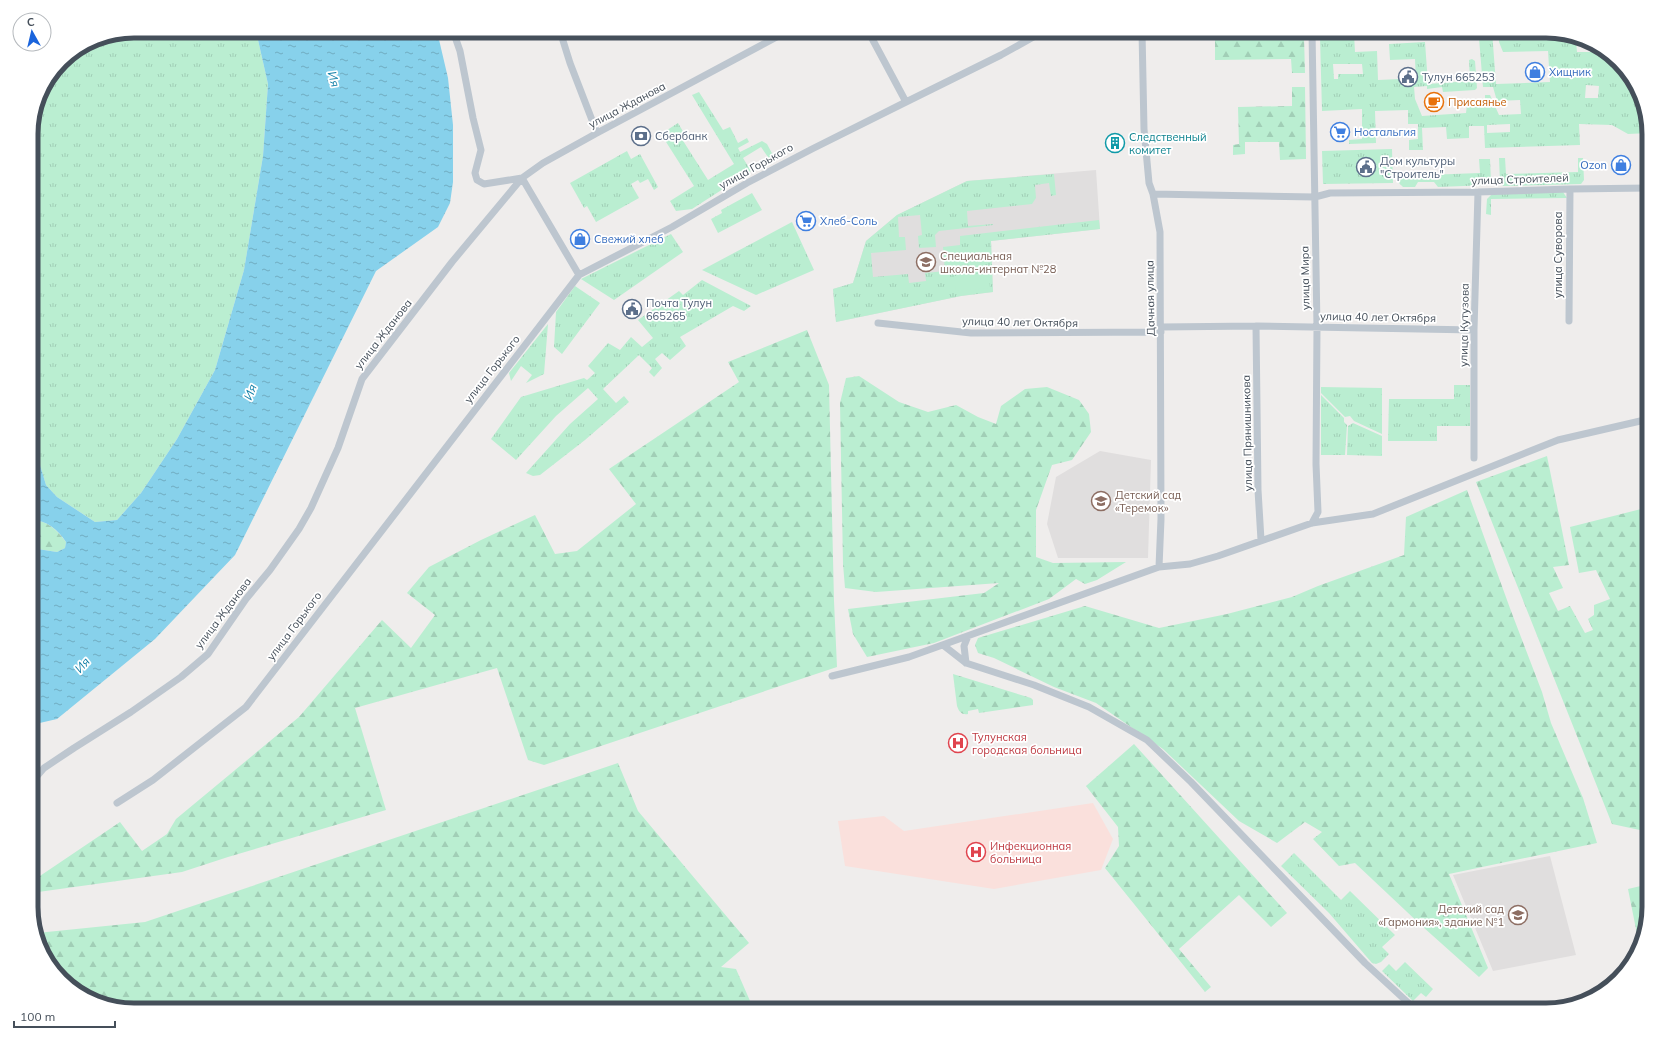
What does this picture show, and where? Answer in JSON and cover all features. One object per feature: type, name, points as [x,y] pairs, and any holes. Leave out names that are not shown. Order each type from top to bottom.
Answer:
[{"type":"street","points":[[455,38],[460,51],[481,150],[475,173],[477,180],[484,184],[522,178],[578,275]]},
{"type":"street","points":[[562,38],[570,63],[597,133]]},
{"type":"street","name":"улица Жданова","points":[[38,775],[44,768],[143,704],[208,654],[246,599],[270,570],[299,529],[311,508],[338,448],[362,379],[452,262],[522,178],[543,163],[597,133],[775,38]]},
{"type":"street","points":[[872,38],[906,102]]},
{"type":"street","name":"улица Горького","points":[[117,803],[153,780],[246,707],[578,275],[672,227],[747,183],[812,148],[1001,55],[1031,38]]},
{"type":"street","name":"Дачная улица","points":[[1142,38],[1144,129],[1149,183],[1160,232],[1161,519],[1159,567]]},
{"type":"street","name":"улица Мира","points":[[1312,38],[1317,327],[1316,464],[1318,512],[1312,523]]},
{"type":"street","name":"улица Строителей","points":[[1152,194],[1315,197],[1330,193],[1478,192],[1642,188]]},
{"type":"street","name":"улица Суворова","points":[[1569,321],[1570,189]]},
{"type":"street","name":"улица Кутузова","points":[[1474,458],[1474,330],[1478,192]]},
{"type":"street","name":"улица 40 лет Октября","points":[[878,323],[971,333],[1256,326],[1474,330]]},
{"type":"street","name":"улица Прянишникова","points":[[1256,326],[1258,482],[1261,540]]},
{"type":"street","points":[[832,676],[908,657],[1159,567],[1190,564],[1218,556],[1312,523],[1373,514],[1558,440],[1642,420]]},
{"type":"street","points":[[966,663],[964,646],[968,636]]},
{"type":"street","points":[[943,645],[966,663],[1034,685],[1089,707],[1147,740],[1191,782],[1365,963],[1408,1003]]},
{"type":"shaded area","name":"Специальная школа-интернат №28","points":[[1096,170],[1100,229],[991,241],[993,292],[961,296],[836,322],[833,289],[853,283],[866,241],[897,215],[967,181]]},
{"type":"shaded area","name":"Детский сад «Теремок»","points":[[1100,451],[1151,460],[1148,558],[1058,558],[1047,524],[1056,477]]},
{"type":"shaded area","name":"Инфекционная больница","points":[[1093,803],[1113,839],[1101,870],[994,889],[845,866],[838,821],[884,816],[904,831]]},
{"type":"shaded area","name":"Детский сад «Гармония», здание №1","points":[[1550,856],[1576,955],[1493,971],[1453,875]]},
{"type":"green space","points":[[134,38],[258,38],[268,84],[263,156],[244,270],[215,370],[177,439],[141,493],[117,520],[95,522],[57,497],[46,485],[38,458],[38,128],[45,98],[54,81],[66,66],[86,51],[110,41]]},
{"type":"green space","points":[[1304,38],[1305,73],[1292,73],[1291,59],[1215,60],[1215,39]]},
{"type":"green space","points":[[1320,38],[1354,38],[1355,52],[1377,51],[1378,80],[1400,79],[1401,83],[1416,82],[1415,59],[1390,60],[1389,44],[1425,42],[1428,84],[1470,81],[1469,60],[1472,59],[1475,61],[1477,88],[1475,90],[1443,92],[1442,87],[1427,89],[1427,86],[1414,87],[1415,99],[1422,116],[1466,113],[1467,104],[1485,103],[1485,95],[1490,95],[1499,115],[1521,114],[1520,100],[1497,101],[1493,87],[1483,87],[1479,38],[1493,38],[1496,84],[1550,82],[1548,51],[1503,52],[1499,38],[1546,38],[1570,41],[1576,43],[1577,52],[1594,51],[1599,54],[1618,71],[1626,81],[1637,103],[1642,133],[1628,134],[1612,125],[1579,124],[1580,145],[1485,148],[1484,126],[1469,126],[1469,138],[1447,139],[1446,127],[1422,128],[1423,150],[1409,150],[1409,140],[1418,139],[1418,124],[1408,124],[1408,110],[1375,111],[1376,143],[1349,144],[1349,140],[1362,139],[1362,109],[1322,111]],"holes":[[[1333,64],[1362,64],[1363,74],[1338,74],[1338,79],[1334,79]],[[1586,85],[1599,86],[1598,98],[1585,98]],[[1510,124],[1510,132],[1487,133],[1487,125]]]},
{"type":"green space","points":[[1292,87],[1305,87],[1306,159],[1280,160],[1279,142],[1245,142],[1245,154],[1233,155],[1233,145],[1239,144],[1238,107],[1292,106]]},
{"type":"green space","points":[[699,92],[723,130],[730,127],[738,143],[747,138],[749,142],[738,148],[740,152],[762,141],[767,144],[774,157],[770,160],[761,147],[743,158],[751,171],[692,209],[676,211],[670,201],[694,186],[661,134],[678,123],[684,133],[680,136],[708,180],[734,164],[692,95]]},
{"type":"green space","points":[[1392,149],[1393,183],[1323,184],[1322,151]]},
{"type":"green space","points":[[627,151],[631,159],[640,154],[658,187],[654,190],[648,179],[640,183],[638,180],[631,184],[639,198],[596,222],[587,206],[584,208],[570,183]]},
{"type":"green space","points":[[1499,158],[1505,158],[1506,174],[1578,172],[1578,158],[1583,158],[1584,180],[1581,184],[1503,186],[1500,182]]},
{"type":"green space","points":[[1479,159],[1490,159],[1491,182],[1489,185],[1438,187],[1434,182],[1418,182],[1415,187],[1403,187],[1399,183],[1399,176],[1480,173]]},
{"type":"green space","name":"Специальная школа-интернат №28","points":[[1054,174],[1056,195],[1051,196],[1049,183],[1035,185],[1036,198],[1032,204],[967,211],[968,226],[993,225],[939,231],[935,235],[936,247],[919,248],[918,236],[922,235],[920,215],[898,217],[899,237],[905,237],[906,250],[871,253],[873,277],[908,274],[909,283],[926,281],[925,273],[945,271],[943,247],[960,245],[960,236],[1099,220],[1100,229],[991,241],[993,292],[961,296],[836,322],[833,289],[853,283],[866,241],[897,215],[967,181]]},
{"type":"green space","points":[[1563,192],[1567,198],[1491,199],[1491,215],[1486,214],[1487,199],[1492,194]]},
{"type":"green space","points":[[752,193],[762,210],[718,233],[711,219],[722,213],[721,210]]},
{"type":"green space","points":[[792,222],[814,270],[756,295],[702,270]]},
{"type":"green space","points":[[671,234],[683,252],[614,300],[581,279]]},
{"type":"green space","points":[[988,252],[988,263],[960,265],[959,254]]},
{"type":"green space","points":[[988,273],[990,288],[956,291],[954,276]]},
{"type":"green space","points":[[702,280],[751,306],[744,311],[733,306],[680,337],[686,346],[670,360],[662,353],[655,359],[662,368],[654,377],[649,372],[652,368],[639,355],[603,389],[616,403],[624,396],[629,402],[585,440],[540,475],[533,476],[526,473],[570,424],[598,399],[588,388],[556,416],[516,460],[491,439],[521,397],[584,378],[587,380],[595,373],[588,366],[608,343],[620,350],[631,337],[642,347],[653,338],[638,320],[679,291],[683,295]]},
{"type":"green space","points":[[575,286],[600,303],[562,354],[554,347],[556,312]]},
{"type":"green space","points":[[548,324],[544,374],[526,383],[532,375],[521,366],[511,381],[509,373]]},
{"type":"green space","points":[[807,330],[829,385],[837,667],[544,765],[528,760],[497,668],[355,708],[386,810],[182,872],[38,892],[38,877],[120,822],[142,851],[167,834],[176,819],[299,717],[382,620],[411,648],[435,615],[407,593],[429,567],[481,540],[535,515],[555,554],[577,551],[636,504],[609,469],[739,382],[728,362]]},
{"type":"green space","points":[[859,376],[899,402],[928,412],[956,405],[978,417],[996,424],[1001,406],[1025,389],[1047,387],[1079,400],[1089,414],[1091,432],[1072,460],[1052,465],[1036,510],[1036,557],[1053,563],[1126,562],[1097,580],[1085,584],[1076,579],[1049,599],[934,643],[867,657],[853,634],[848,609],[984,593],[999,583],[876,592],[845,588],[843,564],[840,403],[846,378]]},
{"type":"green space","points":[[1454,385],[1470,385],[1470,426],[1437,426],[1437,441],[1388,441],[1389,399],[1454,399]]},
{"type":"green space","points":[[1321,387],[1382,388],[1382,434],[1354,421],[1350,416],[1345,417],[1321,393]]},
{"type":"green space","points":[[1321,395],[1344,418],[1344,422],[1347,425],[1345,455],[1321,455]]},
{"type":"green space","points":[[1353,423],[1382,436],[1382,456],[1347,455],[1348,426]]},
{"type":"green space","points":[[1547,456],[1569,565],[1553,567],[1563,588],[1549,593],[1558,611],[1570,606],[1585,633],[1593,630],[1588,619],[1594,615],[1594,605],[1610,599],[1596,570],[1579,573],[1570,527],[1642,509],[1642,830],[1612,824],[1476,482]]},
{"type":"green space","points":[[1467,490],[1542,692],[1551,723],[1583,798],[1597,843],[1449,874],[1488,968],[1479,977],[1355,863],[1339,866],[1313,839],[1322,832],[1305,822],[1277,843],[1239,821],[1163,749],[1096,703],[1054,687],[994,658],[978,653],[975,645],[978,638],[1085,606],[1159,628],[1227,614],[1292,597],[1404,555],[1406,517]]},
{"type":"green space","points":[[38,520],[51,526],[66,542],[65,548],[57,552],[38,549]]},
{"type":"green space","points":[[953,674],[1031,698],[1033,700],[1033,705],[979,713],[978,709],[968,711],[968,714],[962,713],[957,706]]},
{"type":"green space","points":[[1134,744],[1287,913],[1271,927],[1239,895],[1179,949],[1211,987],[1205,992],[1105,868],[1119,846],[1118,827],[1086,786]]},
{"type":"green space","points":[[618,763],[638,811],[749,943],[721,967],[736,969],[751,1003],[122,1002],[98,996],[86,990],[66,975],[54,960],[42,933],[145,922]]},
{"type":"green space","points":[[1294,853],[1341,900],[1350,891],[1395,935],[1382,947],[1389,954],[1381,962],[1376,964],[1372,963],[1329,913],[1281,866]]},
{"type":"green space","points":[[1642,886],[1641,919],[1637,936],[1628,889]]},
{"type":"green space","points":[[1405,962],[1433,989],[1426,997],[1421,993],[1413,1001],[1382,971],[1389,964],[1396,971]]},
{"type":"water","name":"Ия","points":[[258,38],[439,38],[448,78],[453,125],[453,182],[450,203],[438,227],[376,271],[235,555],[155,639],[57,719],[38,723],[38,549],[57,552],[65,548],[66,542],[52,526],[38,520],[38,458],[46,485],[57,497],[95,522],[117,520],[141,493],[177,439],[215,370],[244,270],[263,156],[268,84]]},
{"type":"place","name":"Хищник","points":[[1535,72]]},
{"type":"place","name":"Тулун 665253","points":[[1408,77]]},
{"type":"place","name":"Присаянье","points":[[1434,102]]},
{"type":"place","name":"Ностальгия","points":[[1340,132]]},
{"type":"place","name":"Сбербанк","points":[[641,136]]},
{"type":"place","name":"Следственный комитет","points":[[1115,143]]},
{"type":"place","name":"Ozon","points":[[1621,165]]},
{"type":"place","name":"Дом культуры \"Строитель\"","points":[[1366,167]]},
{"type":"place","name":"Хлеб-Соль","points":[[806,221]]},
{"type":"place","name":"Свежий хлеб","points":[[580,239]]},
{"type":"place","name":"Специальная школа-интернат №28","points":[[926,262]]},
{"type":"place","name":"Почта Тулун 665265","points":[[632,309]]},
{"type":"place","name":"Детский сад «Теремок»","points":[[1101,501]]},
{"type":"place","name":"Тулунская городская больница","points":[[958,743]]},
{"type":"place","name":"Инфекционная больница","points":[[976,852]]},
{"type":"place","name":"Детский сад «Гармония», здание №1","points":[[1518,915]]}]
